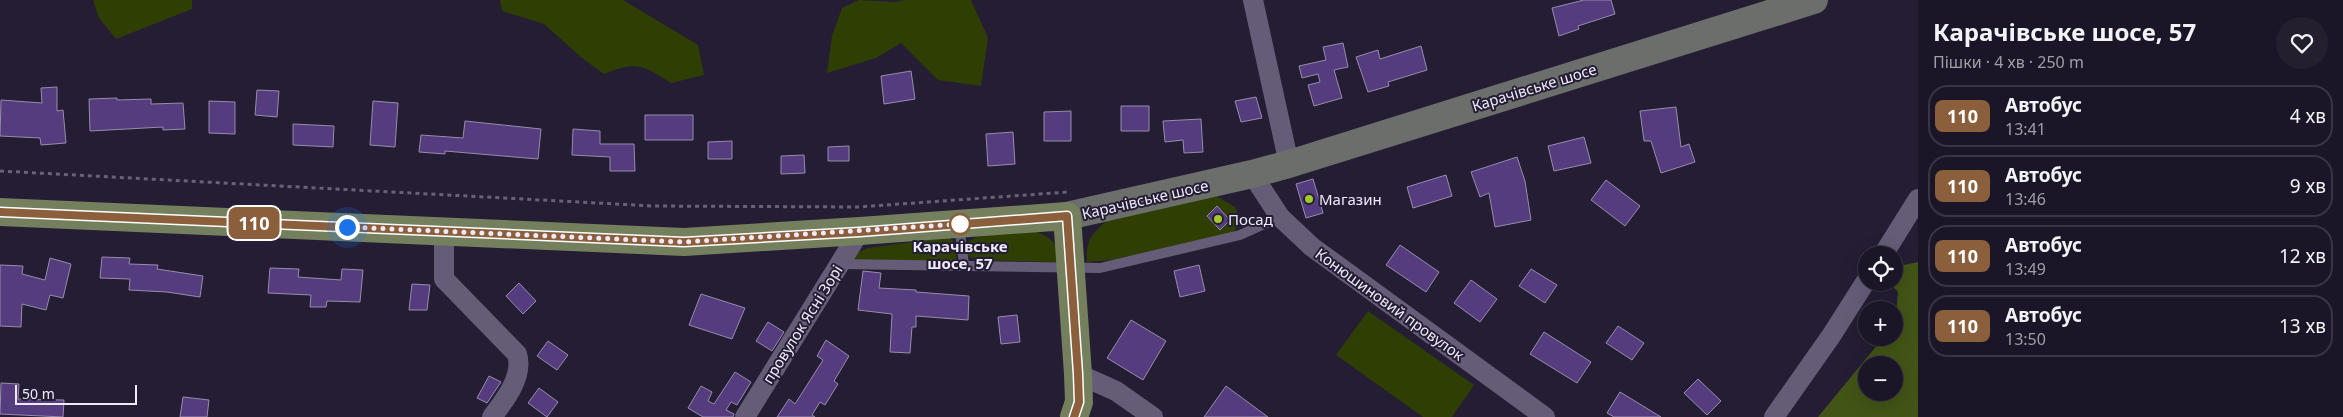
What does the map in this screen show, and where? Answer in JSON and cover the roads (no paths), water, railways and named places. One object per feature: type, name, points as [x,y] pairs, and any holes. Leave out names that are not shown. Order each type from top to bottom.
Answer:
[{"type":"main road","name":"Карачівське шосе","points":[[0,212],[684,242],[860,232],[959,224],[1252,174],[1814,0]]},
{"type":"main road","points":[[1070,204],[1070,268],[1079,402],[1074,417]]},
{"type":"street","points":[[1254,0],[1289,164]]},
{"type":"street","name":"Конюшиновий провулок","points":[[1252,174],[1280,217],[1312,247],[1544,417]]},
{"type":"street","points":[[1889,246],[1918,199]]},
{"type":"street","points":[[444,231],[444,279],[517,354],[520,364],[517,377],[492,417]]},
{"type":"street","name":"провулок Ясні Зорі","points":[[745,417],[860,232]]},
{"type":"street","points":[[1774,417],[1831,336],[1860,291]]},
{"type":"street","points":[[1078,374],[1116,391],[1153,417]]},
{"type":"lane","points":[[839,264],[1100,268],[1240,235],[1280,217]]},
{"type":"lane","points":[[959,224],[964,265]]},
{"type":"place","name":"Магазин","points":[[1309,199]]},
{"type":"place","name":"Посад","points":[[1218,219]]},
{"type":"place","name":"Карачівське шосе, 57","points":[[960,224]]}]
